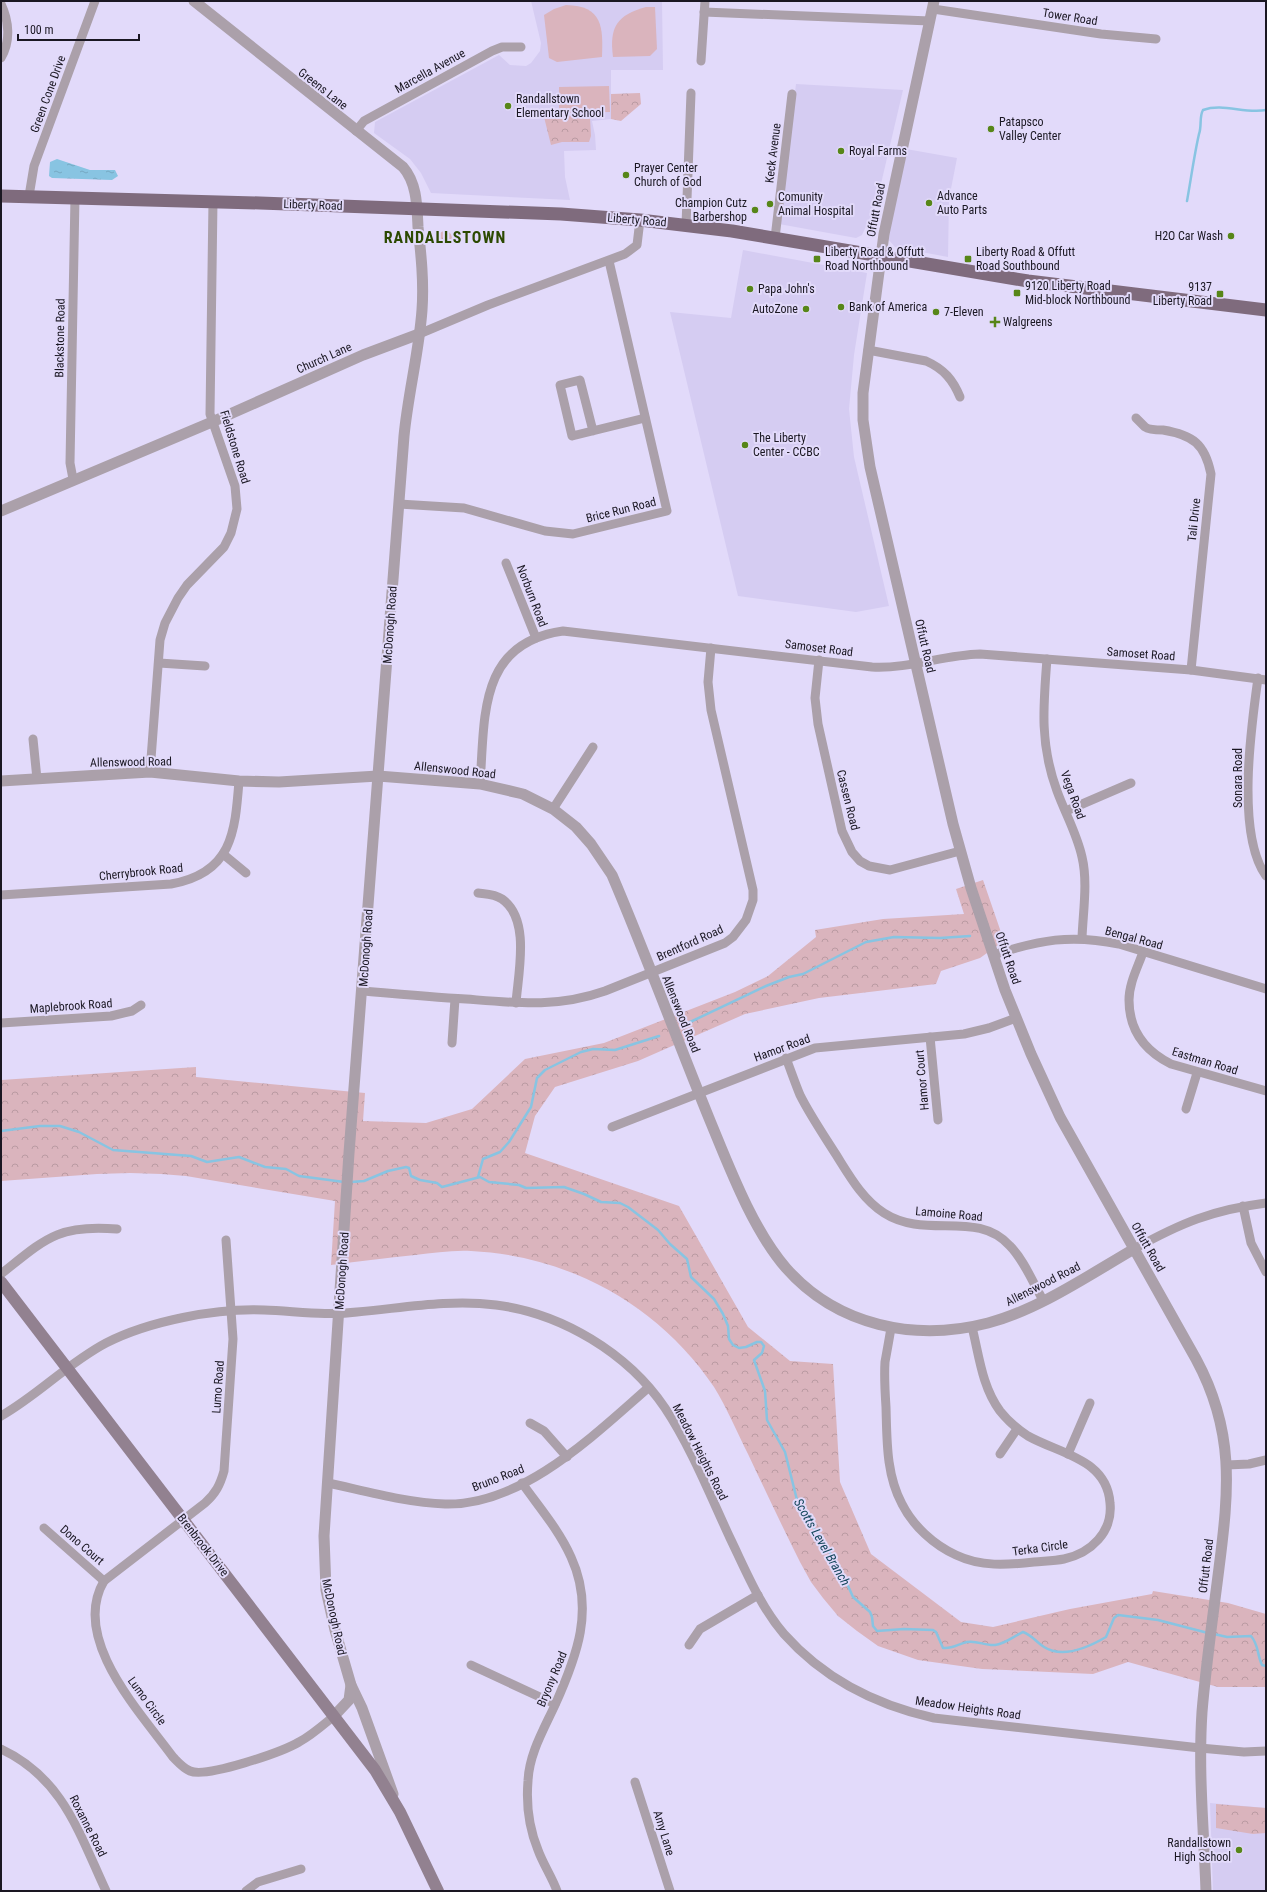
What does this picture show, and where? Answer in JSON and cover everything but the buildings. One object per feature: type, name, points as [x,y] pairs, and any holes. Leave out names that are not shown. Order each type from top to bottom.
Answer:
[{"type":"main road","name":"Liberty Road","points":[[1,196],[213,201],[562,214],[640,220],[775,238],[1028,281],[1266,310]]},
{"type":"main road","name":"Brenbrook Drive","points":[[1,1282],[375,1770],[400,1812]]},
{"type":"main road","name":"McDonogh Road","points":[[400,1812],[438,1891]]},
{"type":"street","name":"Green Cone Drive","points":[[29,196],[34,166],[95,1]]},
{"type":"street","name":"Greens Lane","points":[[194,1],[356,131],[398,162],[408,172],[414,189],[417,209]]},
{"type":"street","points":[[701,61],[705,1]]},
{"type":"street","points":[[1,4],[5,12],[8,27],[7,41],[1,58]]},
{"type":"street","name":"Offutt Road","points":[[934,5],[913,107],[890,203],[881,256],[863,393],[865,435],[870,467],[960,851],[993,955],[1016,1018],[1036,1066],[1060,1117],[1204,1374],[1220,1416],[1227,1465],[1225,1516],[1200,1748],[1206,1891]]},
{"type":"street","name":"Tower Road","points":[[934,5],[1100,34],[1156,39]]},
{"type":"street","points":[[704,12],[930,21]]},
{"type":"street","name":"Marcella Avenue","points":[[356,131],[364,121],[492,51],[502,48],[521,47]]},
{"type":"street","points":[[686,225],[691,93]]},
{"type":"street","name":"Keck Avenue","points":[[775,238],[792,94]]},
{"type":"street","name":"Blackstone Road","points":[[73,479],[70,463],[75,197]]},
{"type":"street","name":"Fieldstone Road","points":[[150,772],[160,640],[165,623],[170,610],[187,585],[224,547],[235,522],[237,509],[235,486],[210,414],[213,201]]},
{"type":"street","name":"McDonogh Road","points":[[400,1812],[362,1708],[351,1685],[335,1630],[326,1590],[324,1536],[349,1153],[363,991],[399,504],[408,398],[419,334],[423,288],[417,209]]},
{"type":"street","name":"Church Lane","points":[[1,511],[73,479],[212,422],[363,355],[419,334],[488,305],[625,254],[637,245],[640,220]]},
{"type":"street","name":"Brice Run Road","points":[[399,504],[464,508],[545,531],[574,534],[667,511],[609,261]]},
{"type":"street","points":[[868,350],[926,361],[935,365],[949,376],[960,397]]},
{"type":"street","points":[[593,431],[580,380],[560,385],[572,436],[593,431],[645,418]]},
{"type":"street","name":"Tali Drive","points":[[1136,418],[1146,428],[1172,432],[1189,437],[1201,446],[1208,460],[1211,474],[1191,670]]},
{"type":"street","name":"Norburn Road","points":[[506,563],[536,638]]},
{"type":"street","name":"Samoset Road","points":[[480,784],[486,708],[492,681],[499,668],[509,656],[536,638],[564,631],[884,668],[964,655],[1047,659],[1191,670],[1262,679]]},
{"type":"street","name":"Brentford Road","points":[[363,991],[516,1003],[554,1003],[582,998],[713,949],[729,940],[740,929],[746,920],[753,900],[752,879],[711,710],[708,682],[711,648]]},
{"type":"street","name":"Vega Road","points":[[1047,659],[1043,713],[1044,734],[1052,774],[1082,857],[1084,884],[1082,938]]},
{"type":"street","name":"Cassen Road","points":[[819,660],[815,698],[816,717],[842,831],[852,852],[860,861],[869,866],[890,870],[900,869],[960,851]]},
{"type":"street","points":[[159,663],[205,666]]},
{"type":"street","name":"Sonara Road","points":[[1262,679],[1250,737],[1249,790],[1254,851],[1266,876]]},
{"type":"street","points":[[34,739],[37,779]]},
{"type":"street","points":[[553,809],[593,747]]},
{"type":"street","name":"Allenswood Road","points":[[1,781],[150,772],[239,781],[286,781],[378,776],[480,784],[523,794],[553,809],[576,827],[602,859],[612,875],[724,1155],[757,1224],[770,1246],[786,1268],[804,1285],[844,1312],[891,1328],[936,1331],[972,1327],[1009,1316],[1043,1300],[1185,1222],[1224,1210],[1266,1203]]},
{"type":"street","name":"Cherrybrook Road","points":[[1,895],[171,884],[185,881],[206,872],[223,854],[233,832],[239,781]]},
{"type":"street","points":[[1066,811],[1131,783]]},
{"type":"street","points":[[223,854],[246,873]]},
{"type":"street","points":[[478,893],[493,895],[502,899],[514,914],[518,924],[521,943],[516,1003]]},
{"type":"street","name":"Bengal Road","points":[[993,955],[1041,941],[1082,938],[1119,944],[1266,989]]},
{"type":"street","name":"Eastman Road","points":[[1143,952],[1131,985],[1129,999],[1134,1026],[1147,1049],[1171,1064],[1197,1073],[1266,1091]]},
{"type":"street","points":[[452,1043],[455,999]]},
{"type":"street","name":"Maplebrook Road","points":[[1,1023],[111,1016],[132,1011],[141,1005]]},
{"type":"street","name":"Hamor Road","points":[[612,1127],[815,1048],[977,1032],[1016,1018]]},
{"type":"street","name":"Hamor Court","points":[[930,1037],[938,1120]]},
{"type":"street","name":"Lamoine Road","points":[[786,1058],[806,1106],[853,1182],[872,1204],[892,1217],[916,1224],[934,1227],[971,1226],[993,1232],[1002,1238],[1017,1254],[1043,1300]]},
{"type":"street","points":[[1186,1109],[1197,1073]]},
{"type":"street","points":[[1243,1206],[1251,1244],[1266,1272]]},
{"type":"street","points":[[1,1274],[38,1245],[64,1232],[94,1227],[117,1229]]},
{"type":"street","name":"Lumo Road","points":[[183,1520],[215,1494],[221,1484],[224,1471],[232,1362],[232,1310],[226,1240]]},
{"type":"street","name":"Meadow Heights Road","points":[[1,1416],[21,1404],[67,1368],[106,1343],[138,1330],[187,1317],[232,1310],[339,1313],[462,1303],[497,1305],[518,1309],[552,1320],[600,1346],[619,1359],[648,1388],[664,1407],[678,1431],[758,1595],[784,1633],[815,1663],[836,1679],[856,1691],[878,1702],[900,1710],[934,1718],[1200,1748],[1244,1752],[1266,1751]]},
{"type":"street","name":"Terka Circle","points":[[891,1328],[885,1363],[889,1469],[902,1505],[913,1521],[940,1546],[957,1556],[991,1564],[1007,1565],[1064,1559],[1088,1549],[1104,1533],[1111,1513],[1108,1490],[1102,1478],[1096,1470],[1086,1462],[1041,1442],[1017,1429],[1000,1411],[987,1388],[972,1327]]},
{"type":"street","name":"Bruno Road","points":[[328,1483],[425,1502],[445,1504],[480,1500],[522,1483],[566,1457],[582,1446],[648,1388]]},
{"type":"street","points":[[1068,1454],[1090,1402]]},
{"type":"street","points":[[530,1423],[544,1431],[566,1457]]},
{"type":"street","points":[[1000,1454],[1017,1429]]},
{"type":"street","points":[[1227,1465],[1249,1464],[1266,1460]]},
{"type":"street","name":"Bryony Road","points":[[522,1483],[554,1528],[572,1557],[582,1596],[583,1616],[577,1652],[530,1764],[527,1796],[528,1814],[532,1834],[557,1891]]},
{"type":"street","name":"Lumo Circle","points":[[183,1520],[104,1581],[98,1593],[95,1605],[95,1621],[105,1657],[119,1683],[174,1757],[186,1768],[197,1772],[204,1772],[275,1753],[299,1742],[334,1716]]},
{"type":"street","name":"Dono Court","points":[[44,1528],[104,1581]]},
{"type":"street","points":[[689,1645],[700,1629],[758,1595]]},
{"type":"street","points":[[471,1665],[556,1704]]},
{"type":"street","points":[[334,1716],[349,1700],[351,1685]]},
{"type":"street","name":"Roxanne Road","points":[[1,1749],[21,1760],[35,1771],[48,1782],[58,1794],[76,1825],[106,1891]]},
{"type":"street","name":"Amy Lane","points":[[635,1782],[670,1891]]},
{"type":"street","points":[[246,1891],[258,1882],[301,1870]]},
{"type":"shaded area","name":"Randallstown Elementary School","points":[[531,1],[662,1],[663,70],[611,70],[611,119],[592,121],[596,150],[564,151],[565,177],[570,200],[431,193],[421,173],[410,159],[374,133],[375,122],[499,55],[510,65],[526,66],[531,63],[540,51],[541,43]]},
{"type":"shaded area","points":[[796,84],[903,90],[880,188],[873,211],[862,235],[856,238],[779,224]]},
{"type":"shaded area","points":[[906,149],[957,158],[949,199],[948,257],[895,247],[888,239]]},
{"type":"shaded area","points":[[743,250],[867,273],[854,355],[849,409],[854,457],[889,606],[856,612],[738,596],[670,312],[731,318]]},
{"type":"shaded area","name":"Randallstown High School","points":[[1210,1803],[1266,1808],[1266,1891],[1213,1891]]},
{"type":"green space","points":[[566,5],[578,6],[587,9],[594,14],[601,28],[602,57],[557,62],[549,58],[544,15],[554,9]]},
{"type":"green space","points":[[646,7],[655,7],[657,49],[650,56],[613,57],[612,38],[617,24],[628,14]]},
{"type":"green space","points":[[609,86],[610,112],[559,113],[559,87]]},
{"type":"green space","points":[[640,93],[641,104],[621,121],[611,119],[611,94]]},
{"type":"green space","points":[[562,115],[590,117],[591,136],[589,142],[562,142],[551,145],[544,117]]},
{"type":"green space","points":[[442,231],[448,231],[452,235],[452,241],[448,245],[442,245],[438,241],[438,235]]},
{"type":"green space","points":[[983,880],[1004,941],[980,958],[941,971],[936,984],[819,998],[745,1014],[638,1061],[555,1087],[535,1116],[525,1153],[679,1206],[748,1327],[790,1361],[833,1364],[840,1482],[871,1554],[961,1622],[993,1627],[1070,1609],[1152,1594],[1153,1591],[1228,1603],[1266,1614],[1266,1687],[1218,1687],[1128,1662],[1093,1674],[982,1669],[918,1660],[878,1646],[838,1616],[811,1582],[723,1403],[714,1387],[692,1358],[667,1332],[639,1309],[609,1290],[576,1275],[543,1263],[507,1255],[471,1251],[443,1252],[331,1265],[335,1201],[186,1176],[130,1173],[1,1181],[1,1080],[196,1067],[196,1077],[365,1093],[363,1121],[426,1123],[472,1109],[525,1059],[604,1043],[735,992],[768,976],[816,937],[815,930],[883,919],[964,914],[956,889]]},
{"type":"green space","points":[[1216,1804],[1266,1808],[1266,1833],[1253,1834],[1216,1828]]},
{"type":"water","points":[[57,159],[90,170],[115,170],[118,176],[112,180],[52,178],[49,176],[50,162]]},
{"type":"waterway","points":[[1187,201],[1203,110],[1211,108],[1250,111],[1266,110]]},
{"type":"waterway","points":[[688,1023],[766,986],[789,977],[803,974],[866,942],[894,937],[940,938],[970,936]]},
{"type":"waterway","points":[[478,1177],[483,1159],[500,1152],[509,1142],[531,1107],[537,1078],[545,1070],[581,1052],[593,1049],[615,1050],[659,1036]]},
{"type":"waterway","name":"Scotts Level Branch","points":[[1,1131],[40,1126],[60,1126],[79,1132],[113,1150],[191,1156],[207,1162],[239,1157],[265,1167],[286,1169],[299,1176],[344,1182]]},
{"type":"waterway","name":"Scotts Level Branch","points":[[351,1182],[364,1181],[388,1171],[406,1167],[409,1168],[411,1176],[420,1180],[437,1183],[442,1187],[480,1177],[489,1182],[519,1185],[526,1188],[564,1187],[601,1202],[620,1203],[628,1207],[658,1230],[670,1244],[687,1259],[691,1277],[714,1299],[728,1326],[729,1339],[733,1345],[739,1348],[761,1342],[764,1346],[762,1353],[754,1360],[765,1391],[767,1420],[785,1452],[798,1504],[840,1568],[853,1597],[870,1612],[873,1626],[877,1631],[904,1629],[933,1630],[936,1632],[943,1648],[970,1642],[992,1645],[999,1644],[1006,1642],[1023,1632],[1044,1647],[1059,1652],[1067,1652],[1084,1648],[1106,1637],[1114,1618],[1118,1615],[1158,1620],[1208,1633]]},
{"type":"waterway","name":"Scotts Level Branch","points":[[1214,1634],[1227,1637],[1251,1636],[1257,1646],[1262,1665],[1266,1666]]},
{"type":"place","name":"Randallstown Elementary School","points":[[508,106]]},
{"type":"place","name":"Patapsco Valley Center","points":[[991,129]]},
{"type":"place","name":"Royal Farms","points":[[841,151]]},
{"type":"place","name":"Prayer Center Church of God","points":[[626,175]]},
{"type":"place","name":"Advance Auto Parts","points":[[929,203]]},
{"type":"place","name":"Comunity Animal Hospital","points":[[770,204]]},
{"type":"place","name":"Champion Cutz Barbershop","points":[[755,210]]},
{"type":"place","name":"H2O Car Wash","points":[[1231,236]]},
{"type":"place","name":"Liberty Road & Offutt Road Northbound","points":[[817,259]]},
{"type":"place","name":"Liberty Road & Offutt Road Southbound","points":[[968,259]]},
{"type":"place","name":"Papa John's","points":[[750,289]]},
{"type":"place","name":"9120 Liberty Road Mid-block Northbound","points":[[1017,293]]},
{"type":"place","name":"9137 Liberty Road","points":[[1220,294]]},
{"type":"place","name":"Bank of America","points":[[841,307]]},
{"type":"place","name":"AutoZone","points":[[806,309]]},
{"type":"place","name":"7-Eleven","points":[[936,312]]},
{"type":"place","name":"Walgreens","points":[[995,322]]},
{"type":"place","name":"The Liberty Center - CCBC","points":[[745,445]]},
{"type":"place","name":"Randallstown High School","points":[[1239,1850]]},
{"type":"district","name":"RANDALLSTOWN","points":[[445,237]]}]
